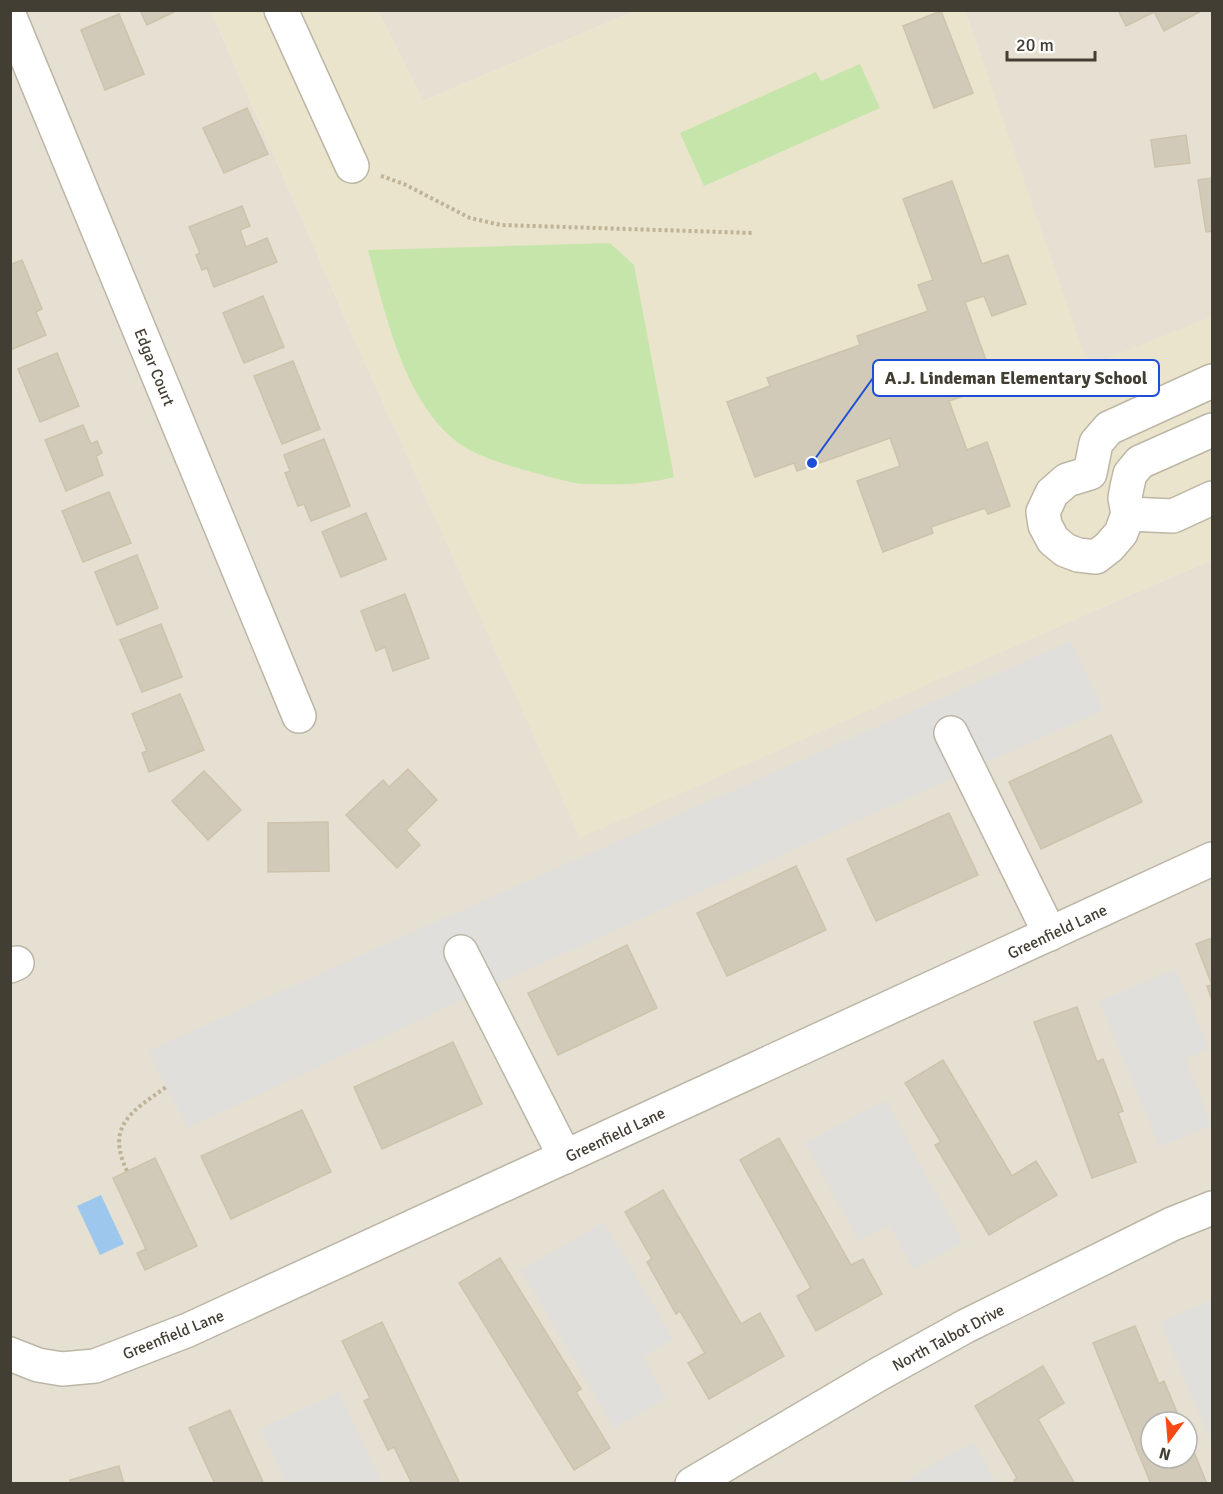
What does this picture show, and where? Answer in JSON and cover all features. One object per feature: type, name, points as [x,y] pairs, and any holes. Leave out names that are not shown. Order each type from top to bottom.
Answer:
[{"type":"street","points":[[281,10],[352,166]]},
{"type":"street","name":"Edgar Court","points":[[10,17],[299,716]]},
{"type":"street","points":[[1212,381],[1109,428],[1096,443],[1090,473],[1067,480],[1052,492],[1043,512],[1045,525],[1053,540],[1078,555],[1096,556],[1109,548],[1121,533],[1128,514],[1125,498],[1127,487],[1130,474],[1140,462],[1212,430]]},
{"type":"street","points":[[1128,514],[1173,516],[1212,498]]},
{"type":"street","points":[[951,733],[1050,934]]},
{"type":"street","name":"Greenfield Lane","points":[[10,1354],[38,1365],[62,1369],[95,1366],[188,1330],[1212,859]]},
{"type":"street","points":[[461,952],[565,1157]]},
{"type":"street","name":"North Talbot Drive","points":[[693,1484],[966,1326],[1172,1224],[1212,1208]]},
{"type":"path","points":[[352,166],[404,184],[470,218],[501,225],[754,233]]},
{"type":"path","points":[[127,1171],[120,1156],[119,1143],[123,1125],[135,1109],[166,1087]]},
{"type":"shaded area","points":[[10,11],[211,11],[353,336],[580,837],[1212,560],[1212,1483],[11,1483]]},
{"type":"shaded area","points":[[211,11],[378,11],[423,101],[635,11],[965,11],[1088,366],[1212,317],[1212,560],[580,838],[353,336]]},
{"type":"shaded area","points":[[378,11],[635,11],[423,101]]},
{"type":"shaded area","points":[[965,11],[1212,11],[1212,317],[1088,367]]},
{"type":"shaded area","points":[[1071,641],[1103,710],[481,991],[188,1128],[148,1051],[444,918]]},
{"type":"shaded area","points":[[1176,969],[1209,1049],[1185,1059],[1212,1125],[1160,1147],[1099,1001]]},
{"type":"shaded area","points":[[885,1100],[963,1242],[913,1269],[889,1225],[859,1241],[805,1143]]},
{"type":"shaded area","points":[[604,1222],[673,1339],[643,1357],[666,1398],[614,1428],[521,1270]]},
{"type":"shaded area","points":[[1212,1300],[1212,1444],[1199,1410],[1160,1322]]},
{"type":"shaded area","points":[[339,1392],[382,1483],[286,1483],[260,1429]]},
{"type":"shaded area","points":[[973,1442],[997,1483],[901,1483]]},
{"type":"green space","points":[[860,64],[880,108],[704,186],[680,133],[816,72],[821,81]]},
{"type":"green space","points":[[610,243],[634,265],[674,477],[634,484],[576,483],[518,468],[471,451],[461,445],[435,420],[420,399],[408,376],[389,325],[368,250]]},
{"type":"water","points":[[101,1195],[124,1244],[100,1255],[77,1206]]},
{"type":"building","points":[[140,10],[174,10],[174,12],[147,25]]},
{"type":"building","points":[[1118,10],[1203,10],[1164,31],[1154,12],[1126,26]]},
{"type":"building","points":[[941,11],[973,93],[934,108],[903,26]]},
{"type":"building","points":[[119,14],[144,74],[105,90],[81,30]]},
{"type":"building","points":[[247,108],[268,154],[224,173],[203,128]]},
{"type":"building","points":[[1186,135],[1190,163],[1155,167],[1151,140]]},
{"type":"building","points":[[1212,178],[1212,231],[1206,232],[1198,180]]},
{"type":"building","points":[[952,181],[982,264],[1008,255],[1026,304],[992,316],[984,296],[965,302],[995,385],[949,401],[967,450],[987,442],[1010,506],[988,514],[985,508],[931,527],[933,533],[883,552],[857,481],[900,466],[890,438],[797,471],[794,463],[755,477],[727,402],[770,386],[767,378],[860,345],[857,336],[928,311],[918,285],[933,280],[903,199]]},
{"type":"building","points":[[242,206],[250,226],[240,230],[246,247],[267,238],[277,262],[214,287],[207,268],[202,270],[196,255],[200,253],[189,227]]},
{"type":"building","points":[[22,260],[42,309],[36,312],[46,335],[10,350],[10,265]]},
{"type":"building","points":[[263,296],[284,347],[244,363],[223,313]]},
{"type":"building","points":[[57,353],[79,406],[40,422],[18,369]]},
{"type":"building","points":[[293,361],[320,429],[282,444],[254,376]]},
{"type":"building","points":[[83,425],[91,444],[97,441],[102,453],[96,456],[103,475],[66,491],[45,440]]},
{"type":"building","points":[[324,439],[350,506],[311,521],[304,504],[298,506],[285,473],[290,471],[284,455]]},
{"type":"building","points":[[109,492],[131,543],[83,562],[62,511]]},
{"type":"building","points":[[366,513],[386,559],[341,577],[322,532]]},
{"type":"building","points":[[137,555],[158,608],[117,625],[95,572]]},
{"type":"building","points":[[405,594],[429,658],[393,671],[385,647],[376,651],[361,611]]},
{"type":"building","points":[[161,624],[182,677],[142,692],[120,640]]},
{"type":"building","points":[[180,694],[204,750],[149,772],[142,753],[147,751],[132,714]]},
{"type":"building","points":[[1111,735],[1142,802],[1041,849],[1009,782]]},
{"type":"building","points":[[408,769],[437,800],[406,830],[420,845],[397,868],[346,815],[383,780],[389,787]]},
{"type":"building","points":[[204,771],[241,810],[208,840],[172,801]]},
{"type":"building","points":[[949,813],[978,875],[876,921],[847,859]]},
{"type":"building","points":[[328,822],[329,871],[268,872],[268,823]]},
{"type":"building","points":[[796,866],[826,930],[727,976],[697,913]]},
{"type":"building","points":[[1212,938],[1212,985],[1196,944]]},
{"type":"building","points":[[627,945],[657,1008],[558,1055],[528,993]]},
{"type":"building","points":[[1212,985],[1212,1000],[1207,986]]},
{"type":"building","points":[[1077,1007],[1097,1062],[1103,1059],[1123,1111],[1118,1113],[1136,1162],[1092,1178],[1034,1022]]},
{"type":"building","points":[[453,1042],[482,1104],[382,1149],[354,1087]]},
{"type":"building","points":[[943,1060],[1012,1176],[1036,1161],[1057,1195],[989,1235],[935,1145],[941,1142],[905,1083]]},
{"type":"building","points":[[302,1110],[331,1172],[231,1219],[201,1156]]},
{"type":"building","points":[[779,1138],[851,1265],[863,1259],[882,1294],[816,1331],[797,1296],[811,1288],[740,1160]]},
{"type":"building","points":[[155,1158],[197,1246],[145,1270],[137,1253],[146,1249],[113,1178]]},
{"type":"building","points":[[663,1190],[741,1324],[760,1313],[784,1356],[709,1399],[688,1363],[705,1353],[680,1311],[676,1314],[647,1262],[652,1259],[625,1212]]},
{"type":"building","points":[[500,1258],[581,1389],[576,1392],[610,1448],[574,1470],[459,1283]]},
{"type":"building","points":[[382,1322],[460,1484],[412,1484],[394,1447],[388,1450],[364,1401],[370,1398],[342,1341]]},
{"type":"building","points":[[1135,1326],[1159,1384],[1164,1381],[1176,1410],[1139,1410],[1139,1455],[1093,1343]]},
{"type":"building","points":[[1043,1366],[1064,1403],[1038,1419],[1075,1484],[1016,1484],[1014,1480],[1017,1478],[975,1406]]},
{"type":"building","points":[[230,1410],[264,1484],[215,1484],[189,1428]]},
{"type":"building","points":[[1199,1464],[1207,1484],[1151,1484],[1145,1470],[1199,1470]]},
{"type":"building","points":[[119,1466],[124,1484],[71,1484],[70,1480]]},
{"type":"place","name":"A.J. Lindeman Elementary School","points":[[812,463]]}]
